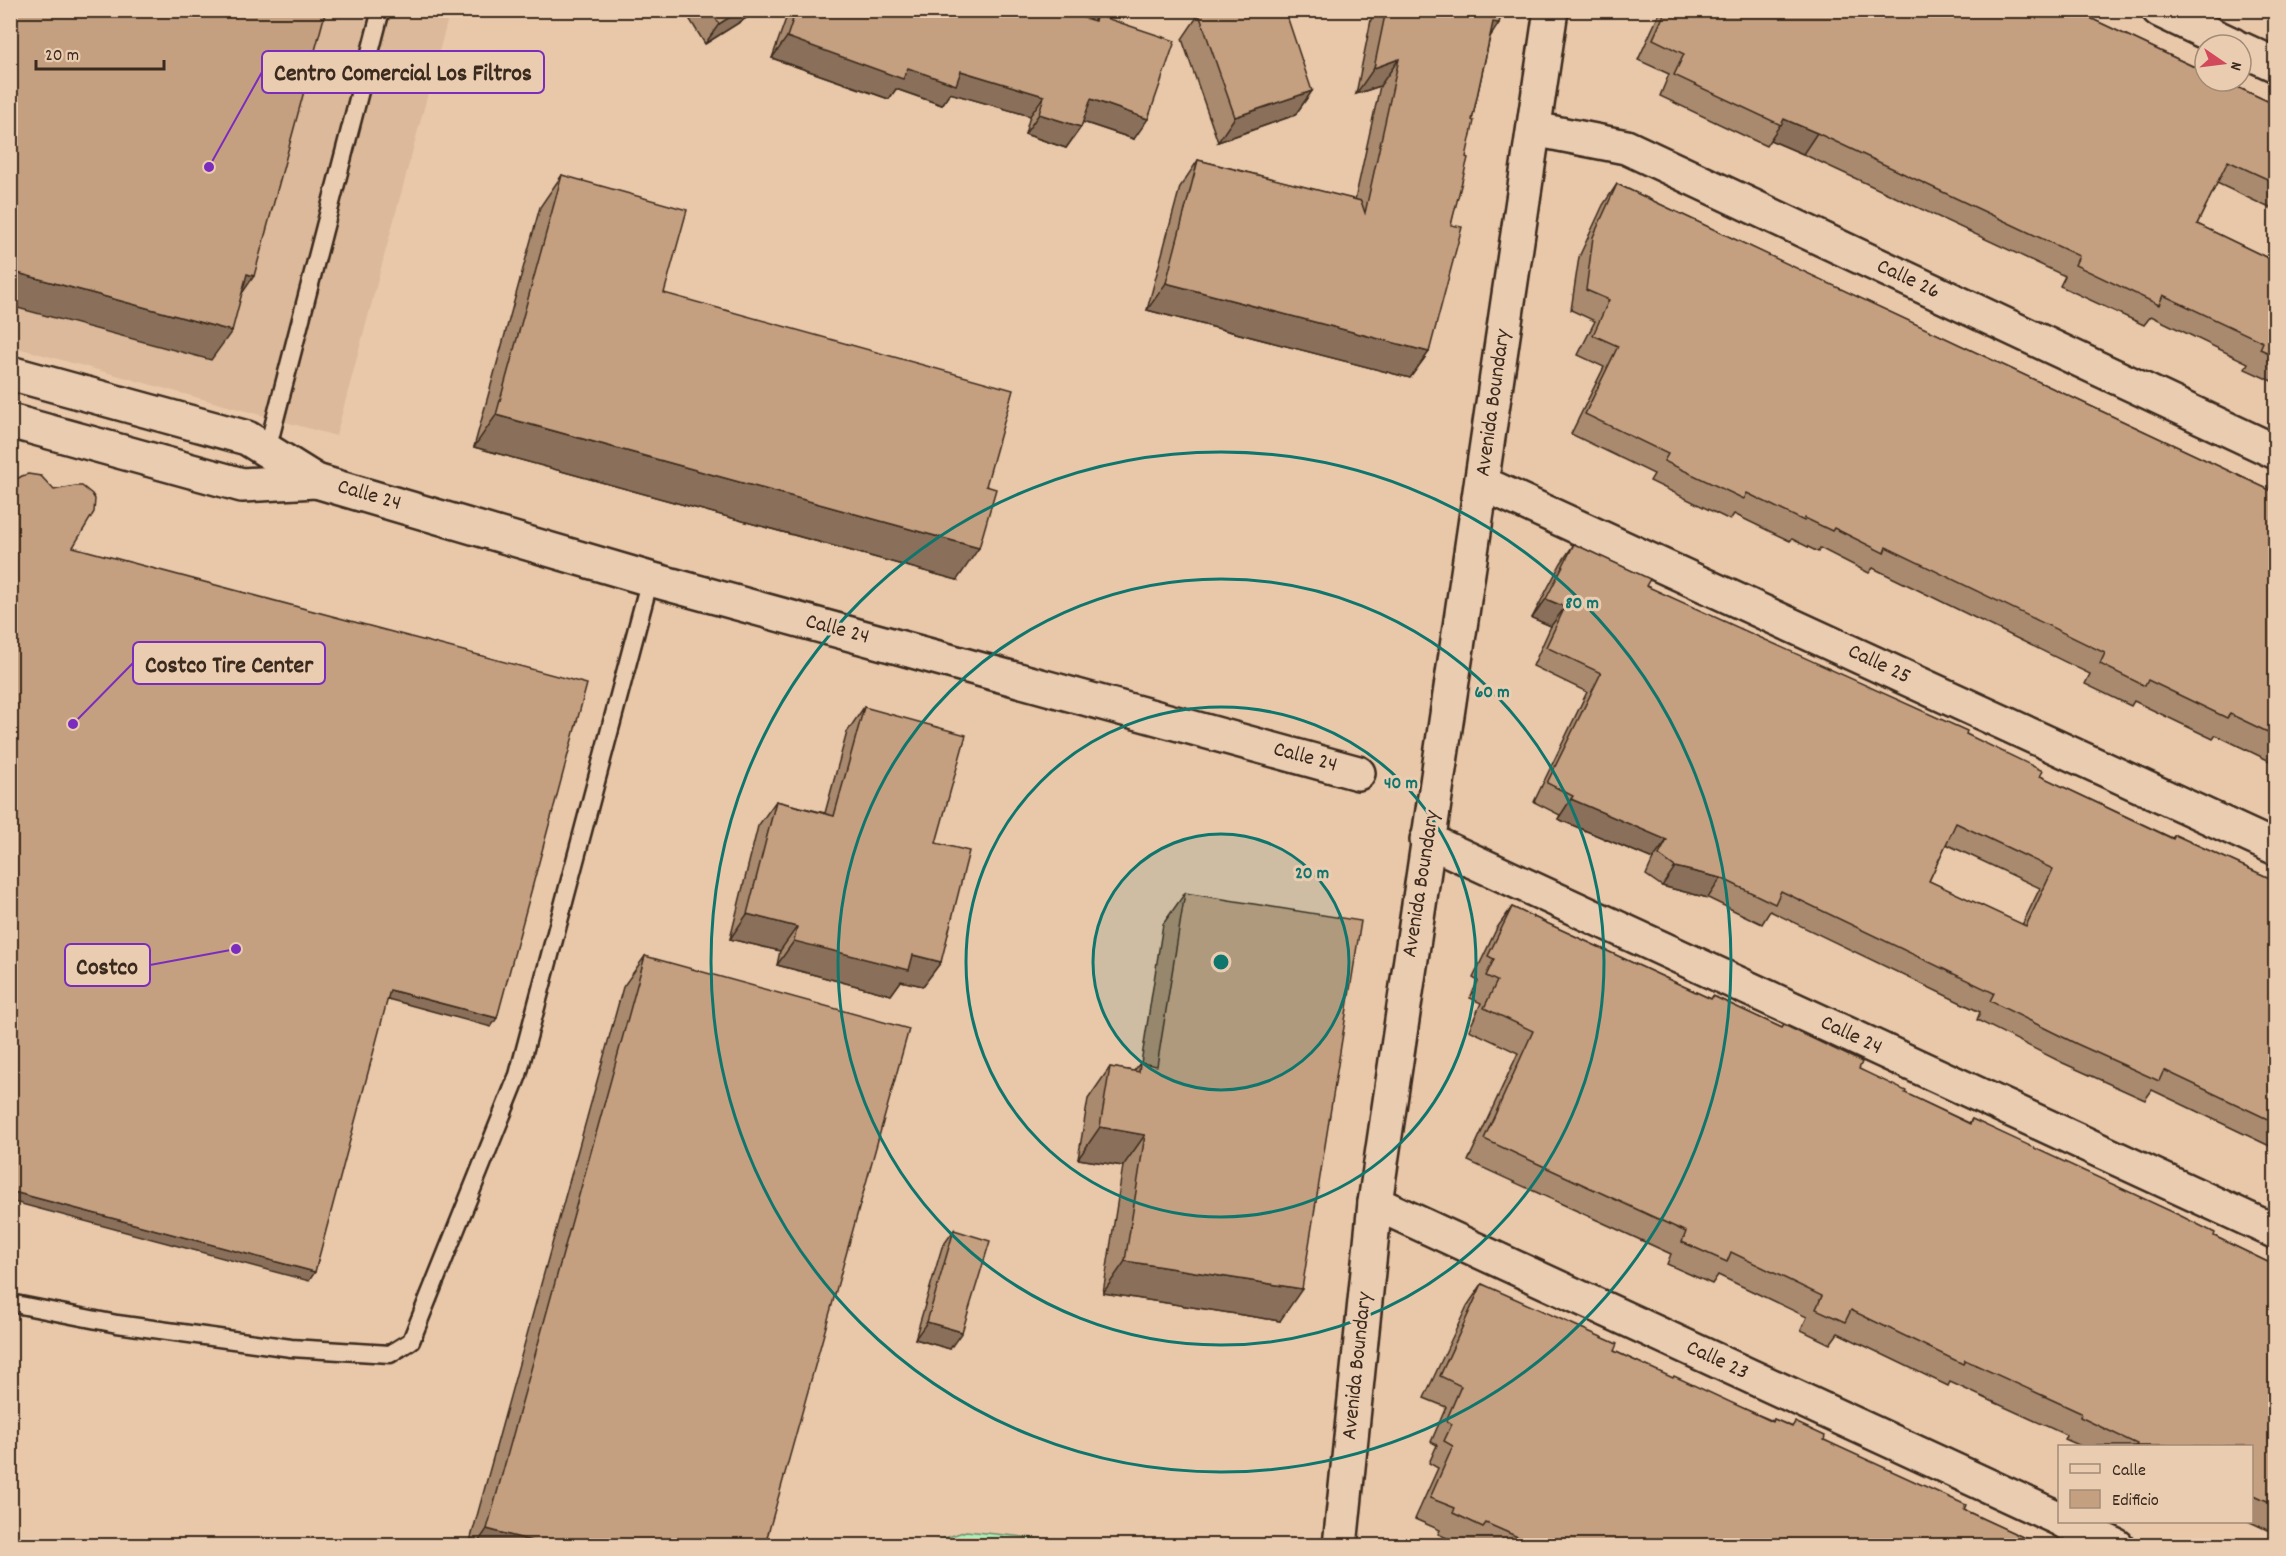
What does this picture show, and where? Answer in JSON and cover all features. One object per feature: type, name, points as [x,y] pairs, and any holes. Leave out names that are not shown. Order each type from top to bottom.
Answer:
[{"type":"street","name":"Avenida Boundary","points":[[1340,1545],[1375,1203],[1551,10]]},
{"type":"street","points":[[2159,10],[2208,33]]},
{"type":"street","points":[[2253,54],[2276,65]]},
{"type":"street","name":"Calle 26","points":[[1534,129],[1626,147],[2276,452]]},
{"type":"street","name":"Calle 24","points":[[10,373],[247,438],[316,481],[650,579],[1358,773]]},
{"type":"street","name":"Calle 24","points":[[10,421],[242,485],[316,481]]},
{"type":"street","name":"Calle 25","points":[[1482,483],[2276,848]]},
{"type":"street","name":"Calle 24","points":[[1427,840],[2276,1232]]},
{"type":"street","name":"Calle 23","points":[[1375,1203],[2058,1518]]},
{"type":"street","points":[[2069,1523],[2117,1545]]},
{"type":"lane","points":[[258,484],[381,10]]},
{"type":"lane","points":[[10,1303],[117,1324],[291,1348],[390,1354],[411,1341],[518,1075],[650,579]]},
{"type":"shaded area","points":[[10,11],[450,11],[336,436],[11,346]]},
{"type":"green space","points":[[966,1531],[1053,1540],[1073,1545],[924,1545]]},
{"type":"building","points":[[10,10],[326,10],[254,276],[247,274],[232,331],[10,271]]},
{"type":"building","points":[[711,10],[741,10],[719,24]]},
{"type":"building","points":[[796,10],[1057,10],[1095,21],[1097,15],[1175,41],[1148,119],[1091,99],[1081,127],[1039,114],[1044,96],[961,71],[956,85],[908,68],[903,79],[787,37]]},
{"type":"building","points":[[1211,10],[1285,10],[1312,91],[1235,117],[1199,14]]},
{"type":"building","points":[[1386,10],[1502,10],[1499,23],[1493,22],[1472,120],[1474,121],[1466,157],[1468,158],[1451,225],[1462,227],[1429,352],[1166,283],[1198,160],[1361,201],[1365,213],[1399,59],[1374,68]]},
{"type":"building","points":[[1666,10],[2073,10],[2193,66],[2193,93],[2250,93],[2276,105],[2276,183],[2228,161],[2197,224],[2276,262],[2276,356],[2260,349],[2263,342],[2163,295],[2159,305],[2075,265],[2079,256],[1817,133],[1784,119],[1781,125],[1674,75],[1684,54],[1653,39]]},
{"type":"building","points":[[562,175],[687,210],[664,293],[1013,390],[986,486],[996,489],[979,548],[496,415]]},
{"type":"building","points":[[1617,184],[2276,493],[2276,736],[2230,714],[2227,718],[2148,680],[2145,686],[2100,664],[2105,653],[1886,547],[1884,553],[1834,528],[1832,531],[1805,518],[1804,521],[1747,493],[1744,499],[1664,461],[1668,454],[1585,414],[1618,346],[1593,335],[1609,300],[1586,290],[1593,237]]},
{"type":"building","points":[[28,474],[41,476],[54,490],[82,486],[92,494],[95,499],[94,512],[73,547],[587,684],[497,1018],[390,990],[315,1272],[10,1191],[10,483]]},
{"type":"building","points":[[1574,544],[1650,579],[1646,586],[1967,731],[1966,734],[2043,771],[2040,776],[2173,839],[2175,835],[2276,881],[2276,1123],[2164,1070],[2159,1081],[2077,1044],[1990,1001],[1994,993],[1781,891],[1775,904],[1721,878],[1675,867],[1659,855],[1667,840],[1571,799],[1573,796],[1547,783],[1601,673],[1546,647],[1565,607],[1546,599]],"holes":[[[1956,823],[2053,869],[2026,926],[1929,881]]]},
{"type":"building","points":[[864,707],[966,735],[936,843],[969,851],[941,962],[913,955],[909,970],[794,941],[797,927],[747,914],[776,801],[834,816]]},
{"type":"building","points":[[1185,893],[1361,921],[1302,1289],[1125,1261],[1145,1135],[1100,1127],[1110,1067],[1139,1072],[1140,1063],[1157,1066]]},
{"type":"building","points":[[1512,907],[1711,999],[1713,996],[1782,1028],[1784,1025],[1862,1062],[1859,1069],[1906,1091],[1905,1093],[1970,1124],[1972,1119],[2179,1215],[2215,1233],[2214,1236],[2276,1266],[2276,1505],[2253,1494],[2253,1445],[2136,1445],[2080,1417],[2081,1413],[1965,1360],[1963,1364],[1851,1310],[1845,1322],[1816,1309],[1822,1296],[1731,1252],[1727,1262],[1682,1242],[1686,1232],[1484,1139],[1533,1031],[1484,1008],[1497,981],[1486,976],[1494,959],[1488,956]]},
{"type":"building","points":[[645,956],[909,1029],[765,1545],[547,1545],[487,1529]]},
{"type":"building","points":[[954,1230],[990,1241],[962,1332],[927,1322]]},
{"type":"building","points":[[1482,1284],[1617,1344],[1614,1351],[1673,1378],[1674,1376],[1773,1422],[1774,1419],[1792,1427],[1795,1422],[1825,1436],[1824,1440],[1966,1505],[1964,1510],[2040,1545],[1536,1545],[1486,1523],[1483,1527],[1453,1513],[1455,1508],[1430,1498],[1453,1446],[1444,1441],[1452,1424],[1446,1421],[1461,1386],[1440,1376]]},
{"type":"building","points":[[2063,1539],[2076,1545],[2060,1545]]},
{"type":"place","name":"Centro Comercial Los Filtros","points":[[209,167]]},
{"type":"place","name":"Costco Tire Center","points":[[73,724]]},
{"type":"place","name":"Costco","points":[[236,949]]}]
